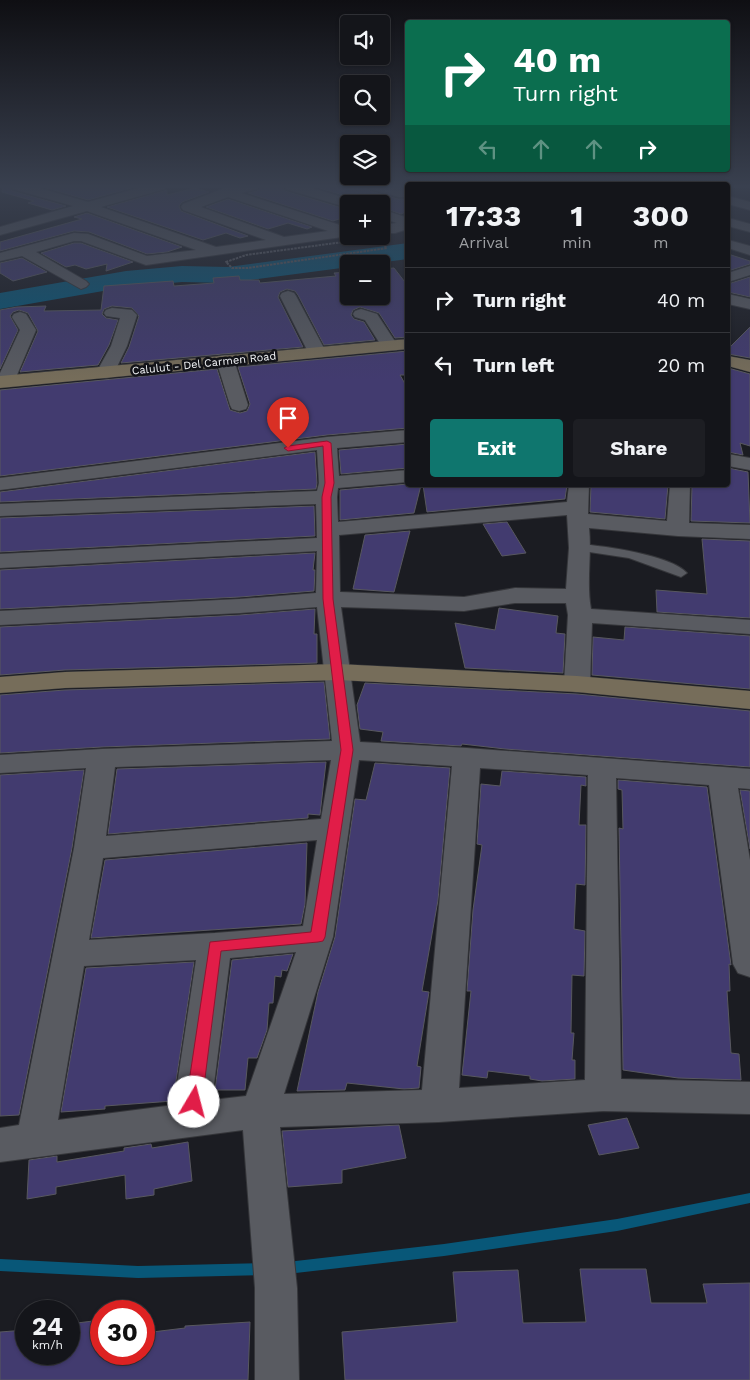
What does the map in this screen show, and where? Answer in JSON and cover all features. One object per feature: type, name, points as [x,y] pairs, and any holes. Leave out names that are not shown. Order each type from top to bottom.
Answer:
[{"type":"street","points":[[118,250],[146,261],[218,250]]},
{"type":"street","points":[[0,257],[24,251],[53,266],[81,284]]},
{"type":"street","points":[[288,296],[317,352]]},
{"type":"street","points":[[730,298],[750,304]]},
{"type":"street","points":[[105,373],[119,346],[128,315],[112,313]]},
{"type":"street","points":[[361,314],[370,317],[399,345]]},
{"type":"street","points":[[2,382],[28,330],[20,317]]},
{"type":"street","name":"Calulut - Del Carmen Road","points":[[2,382],[399,345]]},
{"type":"street","points":[[225,360],[239,405]]},
{"type":"street","points":[[730,361],[750,366]]},
{"type":"street","points":[[0,484],[327,443],[405,436]]},
{"type":"street","points":[[277,1380],[276,1288],[260,1111],[318,937],[347,750],[328,599],[327,443]]},
{"type":"street","points":[[730,460],[750,464]]},
{"type":"street","points":[[0,510],[328,490],[405,477]]},
{"type":"street","points":[[678,529],[680,487]]},
{"type":"street","points":[[577,684],[580,548],[578,504]]},
{"type":"street","points":[[0,561],[328,537],[578,504],[678,529],[750,532]]},
{"type":"street","points":[[0,618],[240,606],[328,599],[464,604],[494,598],[521,596],[750,627]]},
{"type":"street","points":[[0,685],[65,680],[338,672],[577,684],[750,700]]},
{"type":"street","points":[[0,764],[102,758],[347,750],[602,766],[736,777],[750,964]]},
{"type":"street","points":[[439,1106],[467,757]]},
{"type":"street","points":[[36,1141],[89,848],[102,758]]},
{"type":"street","points":[[602,766],[603,1095]]},
{"type":"street","points":[[89,848],[334,828]]},
{"type":"street","points":[[70,954],[215,946],[318,937]]},
{"type":"street","points":[[191,1121],[215,946]]},
{"type":"street","points":[[0,1145],[260,1111],[439,1106],[603,1095],[750,1098]]},
{"type":"lane","points":[[580,548],[604,548],[629,553],[681,573]]},
{"type":"building","points":[[50,250],[101,250],[133,262],[106,271],[107,264],[86,269],[75,265],[66,267],[41,253]]},
{"type":"building","points":[[138,250],[172,250],[167,252],[147,254]]},
{"type":"building","points":[[730,255],[750,261],[750,264],[730,270]]},
{"type":"building","points":[[22,258],[47,272],[13,281],[0,273],[0,263]]},
{"type":"building","points":[[390,268],[394,268],[405,282],[405,337],[395,338],[379,313],[360,307],[353,310],[351,315],[354,319],[364,322],[375,340],[324,345],[298,295],[295,291],[287,289],[280,292],[278,297],[303,347],[121,363],[129,347],[139,316],[132,308],[112,306],[104,309],[102,314],[106,318],[118,320],[109,345],[98,365],[20,372],[38,331],[28,313],[19,310],[13,312],[10,316],[18,330],[0,369],[0,310],[17,307],[46,306],[44,311],[101,310],[104,286],[173,281],[174,286],[214,283],[213,278],[239,276],[240,280],[259,280],[260,283],[336,276],[334,273],[340,273],[340,305],[390,305]]},
{"type":"building","points":[[750,277],[750,297],[730,292],[730,283]]},
{"type":"building","points":[[750,327],[750,358],[730,354],[730,347]]},
{"type":"building","points":[[405,351],[405,375],[400,375],[405,384],[405,428],[327,435],[0,476],[0,390],[217,369],[230,410],[240,413],[247,411],[250,404],[238,367]]},
{"type":"building","points":[[730,369],[750,374],[750,446],[740,443],[743,455],[730,452]]},
{"type":"building","points":[[405,444],[405,468],[341,474],[339,450]]},
{"type":"building","points":[[315,452],[316,489],[0,502],[0,492]]},
{"type":"building","points":[[730,468],[748,472],[750,523],[691,521],[692,487],[730,487]]},
{"type":"building","points":[[405,484],[405,487],[420,487],[414,513],[340,520],[340,490]]},
{"type":"building","points":[[423,487],[567,487],[565,499],[427,512]]},
{"type":"building","points":[[591,487],[668,487],[665,519],[590,512]]},
{"type":"building","points":[[314,506],[315,536],[0,552],[0,518]]},
{"type":"building","points":[[507,522],[526,553],[502,556],[483,524]]},
{"type":"building","points":[[410,531],[394,592],[353,589],[365,535]]},
{"type":"building","points":[[702,539],[750,541],[750,618],[657,612],[656,590],[707,594]]},
{"type":"building","points":[[315,553],[313,570],[315,570],[314,591],[240,597],[0,609],[0,570]]},
{"type":"building","points":[[499,608],[558,616],[556,633],[565,634],[563,673],[465,668],[455,623],[495,630]]},
{"type":"building","points":[[315,609],[314,634],[317,634],[317,663],[65,670],[0,675],[0,627],[240,615]]},
{"type":"building","points":[[625,627],[750,636],[750,689],[592,675],[593,637],[624,640]]},
{"type":"building","points":[[324,682],[330,739],[102,747],[0,753],[0,695],[65,690]]},
{"type":"building","points":[[365,683],[577,694],[750,711],[750,767],[505,749],[462,744],[461,746],[381,741],[383,732],[360,729],[357,705]]},
{"type":"building","points":[[326,762],[320,815],[308,814],[308,818],[108,834],[117,769]]},
{"type":"building","points":[[375,763],[450,768],[438,900],[422,991],[429,992],[417,1066],[421,1067],[419,1088],[404,1089],[347,1083],[345,1090],[297,1091],[318,992],[335,937],[355,799],[366,800]]},
{"type":"building","points":[[84,770],[72,848],[19,1115],[0,1116],[0,775]]},
{"type":"building","points":[[502,771],[586,777],[586,786],[581,785],[579,825],[586,825],[585,885],[576,884],[574,929],[585,931],[584,976],[572,975],[571,1033],[574,1033],[572,1060],[575,1060],[575,1079],[542,1081],[530,1079],[530,1076],[488,1071],[487,1078],[462,1075],[471,991],[467,991],[473,910],[482,845],[477,844],[481,784],[500,786]]},
{"type":"building","points":[[618,780],[707,787],[731,965],[729,964],[730,991],[727,991],[731,1053],[739,1054],[741,1080],[678,1078],[623,1070],[619,828],[623,829],[622,790],[618,789]]},
{"type":"building","points":[[740,790],[750,791],[750,849]]},
{"type":"building","points":[[307,843],[305,904],[301,924],[91,938],[105,860]]},
{"type":"building","points":[[293,954],[287,971],[282,970],[281,977],[275,976],[273,1003],[269,1003],[267,1030],[257,1058],[248,1058],[245,1090],[215,1090],[232,960]]},
{"type":"building","points":[[194,962],[173,1101],[105,1106],[105,1109],[61,1112],[86,968]]},
{"type":"building","points":[[627,1118],[639,1148],[599,1155],[588,1125]]},
{"type":"building","points":[[399,1125],[406,1158],[342,1170],[342,1183],[288,1187],[282,1131]]},
{"type":"building","points":[[188,1142],[192,1181],[154,1189],[154,1195],[126,1199],[125,1175],[56,1187],[56,1194],[27,1199],[29,1160],[57,1156],[57,1162],[124,1151],[124,1148],[151,1144],[152,1148]]},
{"type":"building","points":[[580,1269],[646,1269],[651,1303],[707,1303],[703,1284],[750,1283],[750,1380],[345,1380],[342,1332],[457,1322],[453,1272],[518,1270],[523,1323],[586,1322]]},
{"type":"building","points":[[90,1321],[90,1365],[155,1365],[155,1332],[185,1328],[185,1326],[250,1322],[248,1380],[0,1380],[0,1332],[15,1331],[15,1365],[80,1365],[80,1323]]},
{"type":"waterway","points":[[0,301],[126,279],[182,274],[228,275],[405,251]]},
{"type":"waterway","points":[[287,1268],[444,1250],[617,1225],[750,1198]]},
{"type":"waterway","points":[[0,1265],[138,1272],[263,1269]]},
{"type":"route","points":[[194,1102],[215,946],[318,937],[347,750],[328,599],[326,497],[330,483],[327,443],[288,448]]}]
